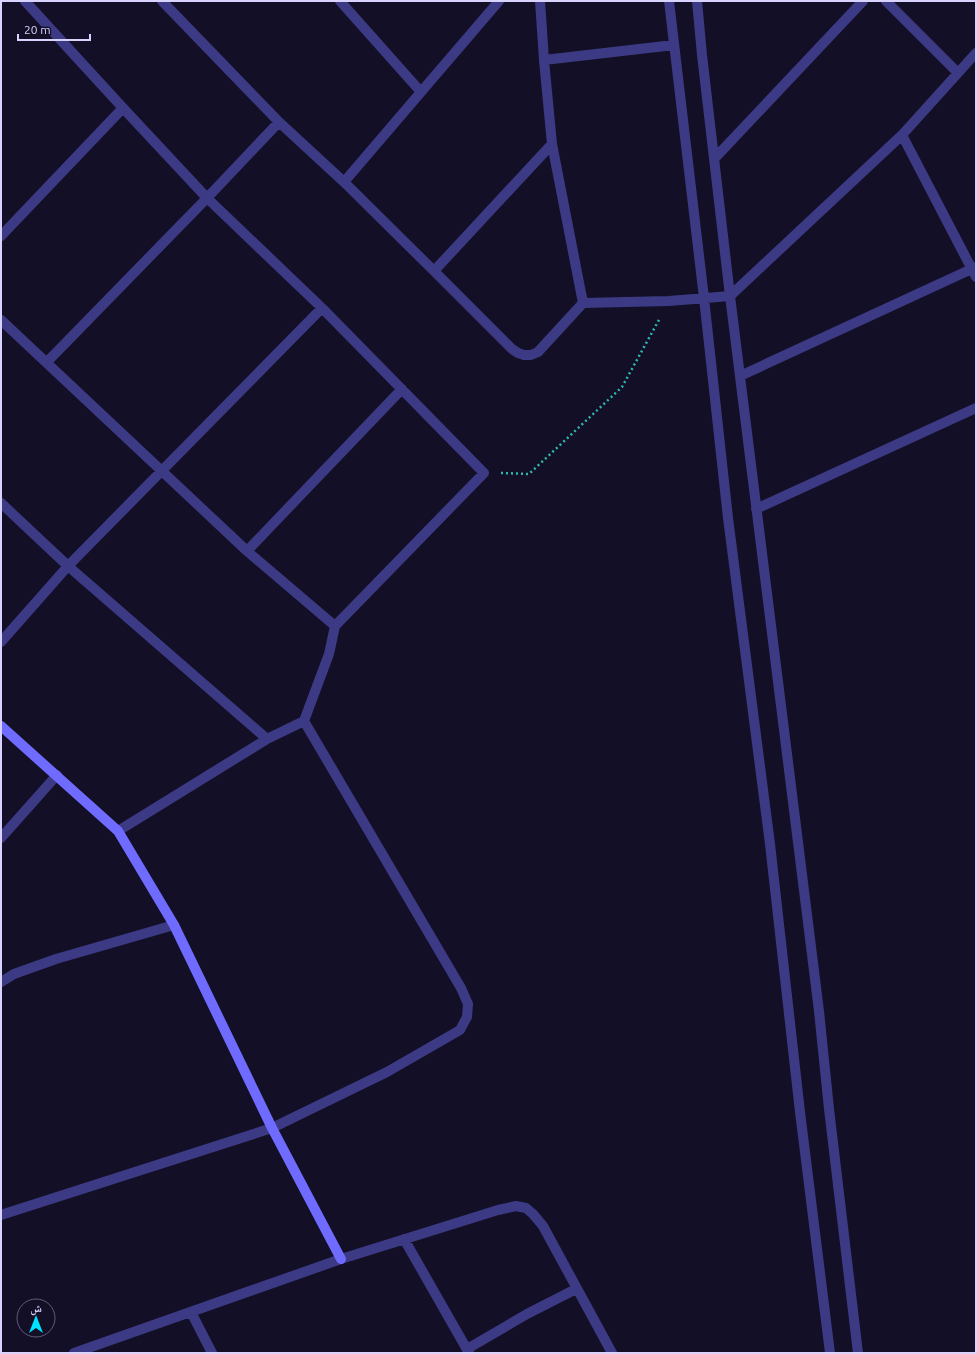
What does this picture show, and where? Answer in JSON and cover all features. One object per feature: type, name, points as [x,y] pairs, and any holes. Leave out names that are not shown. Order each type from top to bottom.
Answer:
[{"type":"street","points":[[25,1],[207,198],[322,308],[484,473],[335,626],[329,654],[304,721],[267,739],[118,831]]},
{"type":"street","points":[[162,1],[279,122],[344,182],[495,334],[518,353],[531,355],[538,352],[583,303],[669,302],[730,296],[902,135],[976,53]]},
{"type":"street","points":[[340,1],[421,92]]},
{"type":"street","points":[[344,182],[499,1]]},
{"type":"street","points":[[540,1],[552,144],[583,303]]},
{"type":"street","points":[[669,1],[728,518],[770,844],[801,1120],[830,1353]]},
{"type":"street","points":[[697,1],[730,296],[819,1011],[858,1353]]},
{"type":"street","points":[[714,159],[863,1]]},
{"type":"street","points":[[886,1],[958,73]]},
{"type":"street","points":[[544,60],[674,45]]},
{"type":"street","points":[[1,236],[123,108]]},
{"type":"street","points":[[47,362],[279,122]]},
{"type":"street","points":[[740,376],[975,271],[902,135]]},
{"type":"street","points":[[434,271],[552,144]]},
{"type":"street","points":[[1,642],[68,566],[322,308]]},
{"type":"street","points":[[1,320],[247,551],[335,626]]},
{"type":"street","points":[[247,551],[402,390]]},
{"type":"street","points":[[756,509],[976,408]]},
{"type":"street","points":[[1,503],[68,566],[267,739]]},
{"type":"street","points":[[1,1215],[272,1128],[387,1072],[460,1030],[467,1017],[468,1004],[461,988],[304,721]]},
{"type":"street","points":[[1,726],[118,831],[174,925],[272,1128],[341,1259]]},
{"type":"street","points":[[1,838],[57,775]]},
{"type":"street","points":[[1,982],[14,974],[56,959],[174,925]]},
{"type":"street","points":[[78,1352],[341,1259],[498,1210],[516,1206],[526,1208],[543,1226],[612,1353]]},
{"type":"street","points":[[404,1239],[468,1351],[527,1314],[576,1289]]},
{"type":"street","points":[[191,1312],[212,1353]]},
{"type":"path","points":[[484,473],[529,474],[622,387],[669,302]]}]
